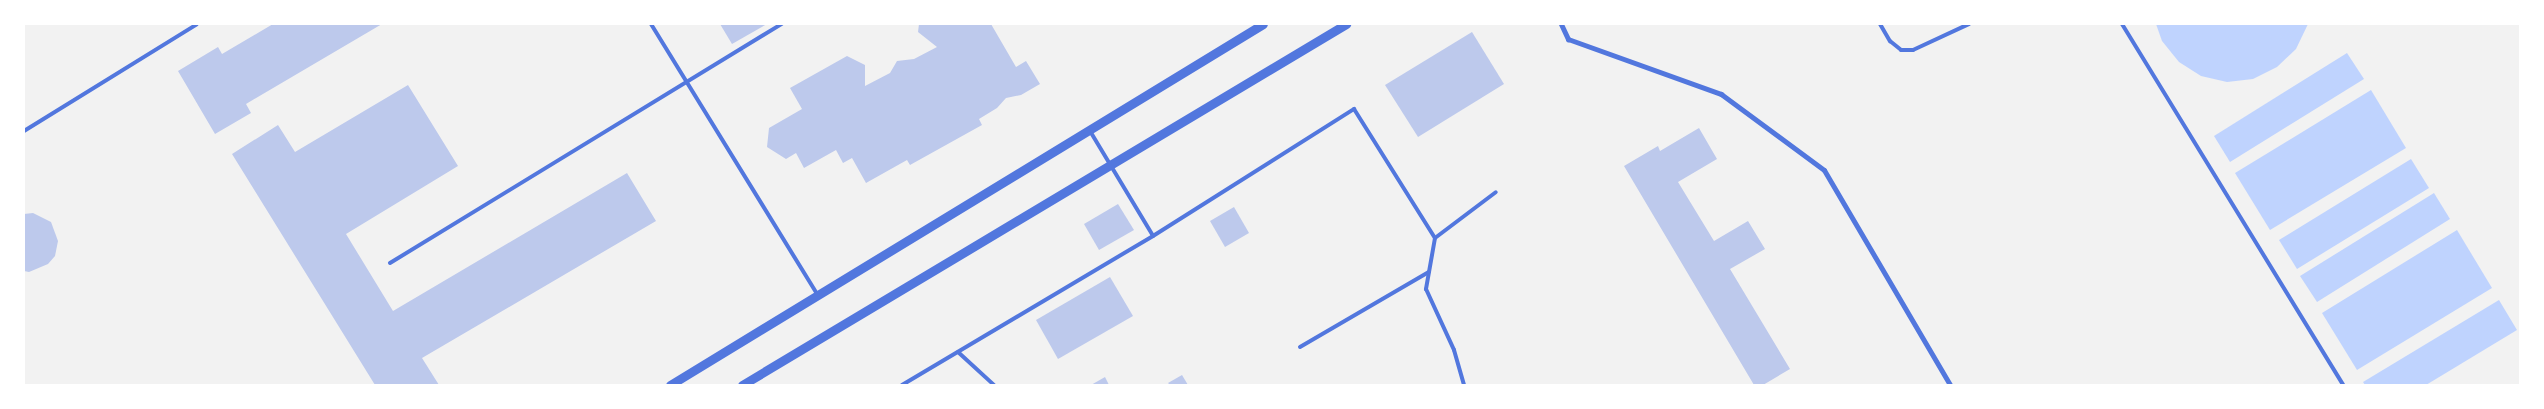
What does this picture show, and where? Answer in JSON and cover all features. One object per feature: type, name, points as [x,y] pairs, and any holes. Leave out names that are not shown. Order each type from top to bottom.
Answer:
[{"type":"street","points":[[670,385],[1263,24]]},
{"type":"street","points":[[742,385],[1346,24]]},
{"type":"street","points":[[1561,24],[1568,39],[1722,94],[1824,170],[1950,385]]},
{"type":"lane","points":[[24,131],[197,24]]},
{"type":"lane","points":[[651,24],[818,296]]},
{"type":"lane","points":[[390,263],[685,80],[782,24]]},
{"type":"lane","points":[[1880,24],[1890,41],[1901,50],[1914,50],[1969,24]]},
{"type":"lane","points":[[2122,24],[2343,385]]},
{"type":"lane","points":[[902,385],[1154,236],[1354,109],[1436,238]]},
{"type":"lane","points":[[1090,131],[1154,236]]},
{"type":"lane","points":[[1464,385],[1454,350],[1426,289],[1436,238],[1496,192]]},
{"type":"lane","points":[[1300,347],[1429,272]]},
{"type":"lane","points":[[958,352],[994,385]]},
{"type":"water","points":[[2156,24],[2308,24],[2296,49],[2277,67],[2253,79],[2227,82],[2201,76],[2179,62],[2162,41]]},
{"type":"water","points":[[2347,53],[2364,79],[2230,162],[2214,136]]},
{"type":"water","points":[[2371,90],[2406,148],[2270,230],[2235,173]]},
{"type":"water","points":[[2411,159],[2429,188],[2297,269],[2279,240]]},
{"type":"water","points":[[2434,193],[2450,219],[2317,302],[2300,276]]},
{"type":"water","points":[[2457,230],[2492,288],[2357,370],[2322,313]]},
{"type":"water","points":[[2499,300],[2517,330],[2426,385],[2365,385],[2363,382]]},
{"type":"building","points":[[273,24],[382,24],[246,104],[251,113],[215,134],[178,71],[218,47],[222,54]]},
{"type":"building","points":[[720,24],[767,24],[732,44]]},
{"type":"building","points":[[919,24],[991,24],[1016,67],[1026,61],[1040,84],[1021,95],[1006,98],[997,108],[979,119],[982,125],[910,165],[907,160],[866,183],[852,158],[843,163],[836,150],[804,168],[796,153],[786,159],[767,147],[769,128],[802,109],[790,88],[847,56],[865,65],[865,86],[890,73],[897,61],[914,59],[937,47],[918,32]]},
{"type":"building","points":[[1472,32],[1504,84],[1418,137],[1385,85]]},
{"type":"building","points":[[408,85],[458,166],[346,234],[393,311],[627,173],[656,221],[422,358],[439,385],[375,385],[232,154],[278,125],[295,152]]},
{"type":"building","points":[[1699,128],[1717,159],[1678,182],[1714,241],[1748,221],[1765,249],[1730,269],[1790,369],[1763,385],[1754,385],[1624,166],[1658,146],[1660,151]]},
{"type":"building","points":[[1118,204],[1134,230],[1099,250],[1084,224]]},
{"type":"building","points":[[1234,207],[1249,233],[1225,247],[1210,221]]},
{"type":"building","points":[[33,213],[51,222],[58,241],[55,256],[48,264],[29,272],[24,271],[24,214]]},
{"type":"building","points":[[1110,277],[1133,316],[1058,359],[1036,320]]},
{"type":"building","points":[[1182,375],[1188,385],[1170,385],[1168,383]]},
{"type":"building","points":[[1105,377],[1109,385],[1091,385]]}]
